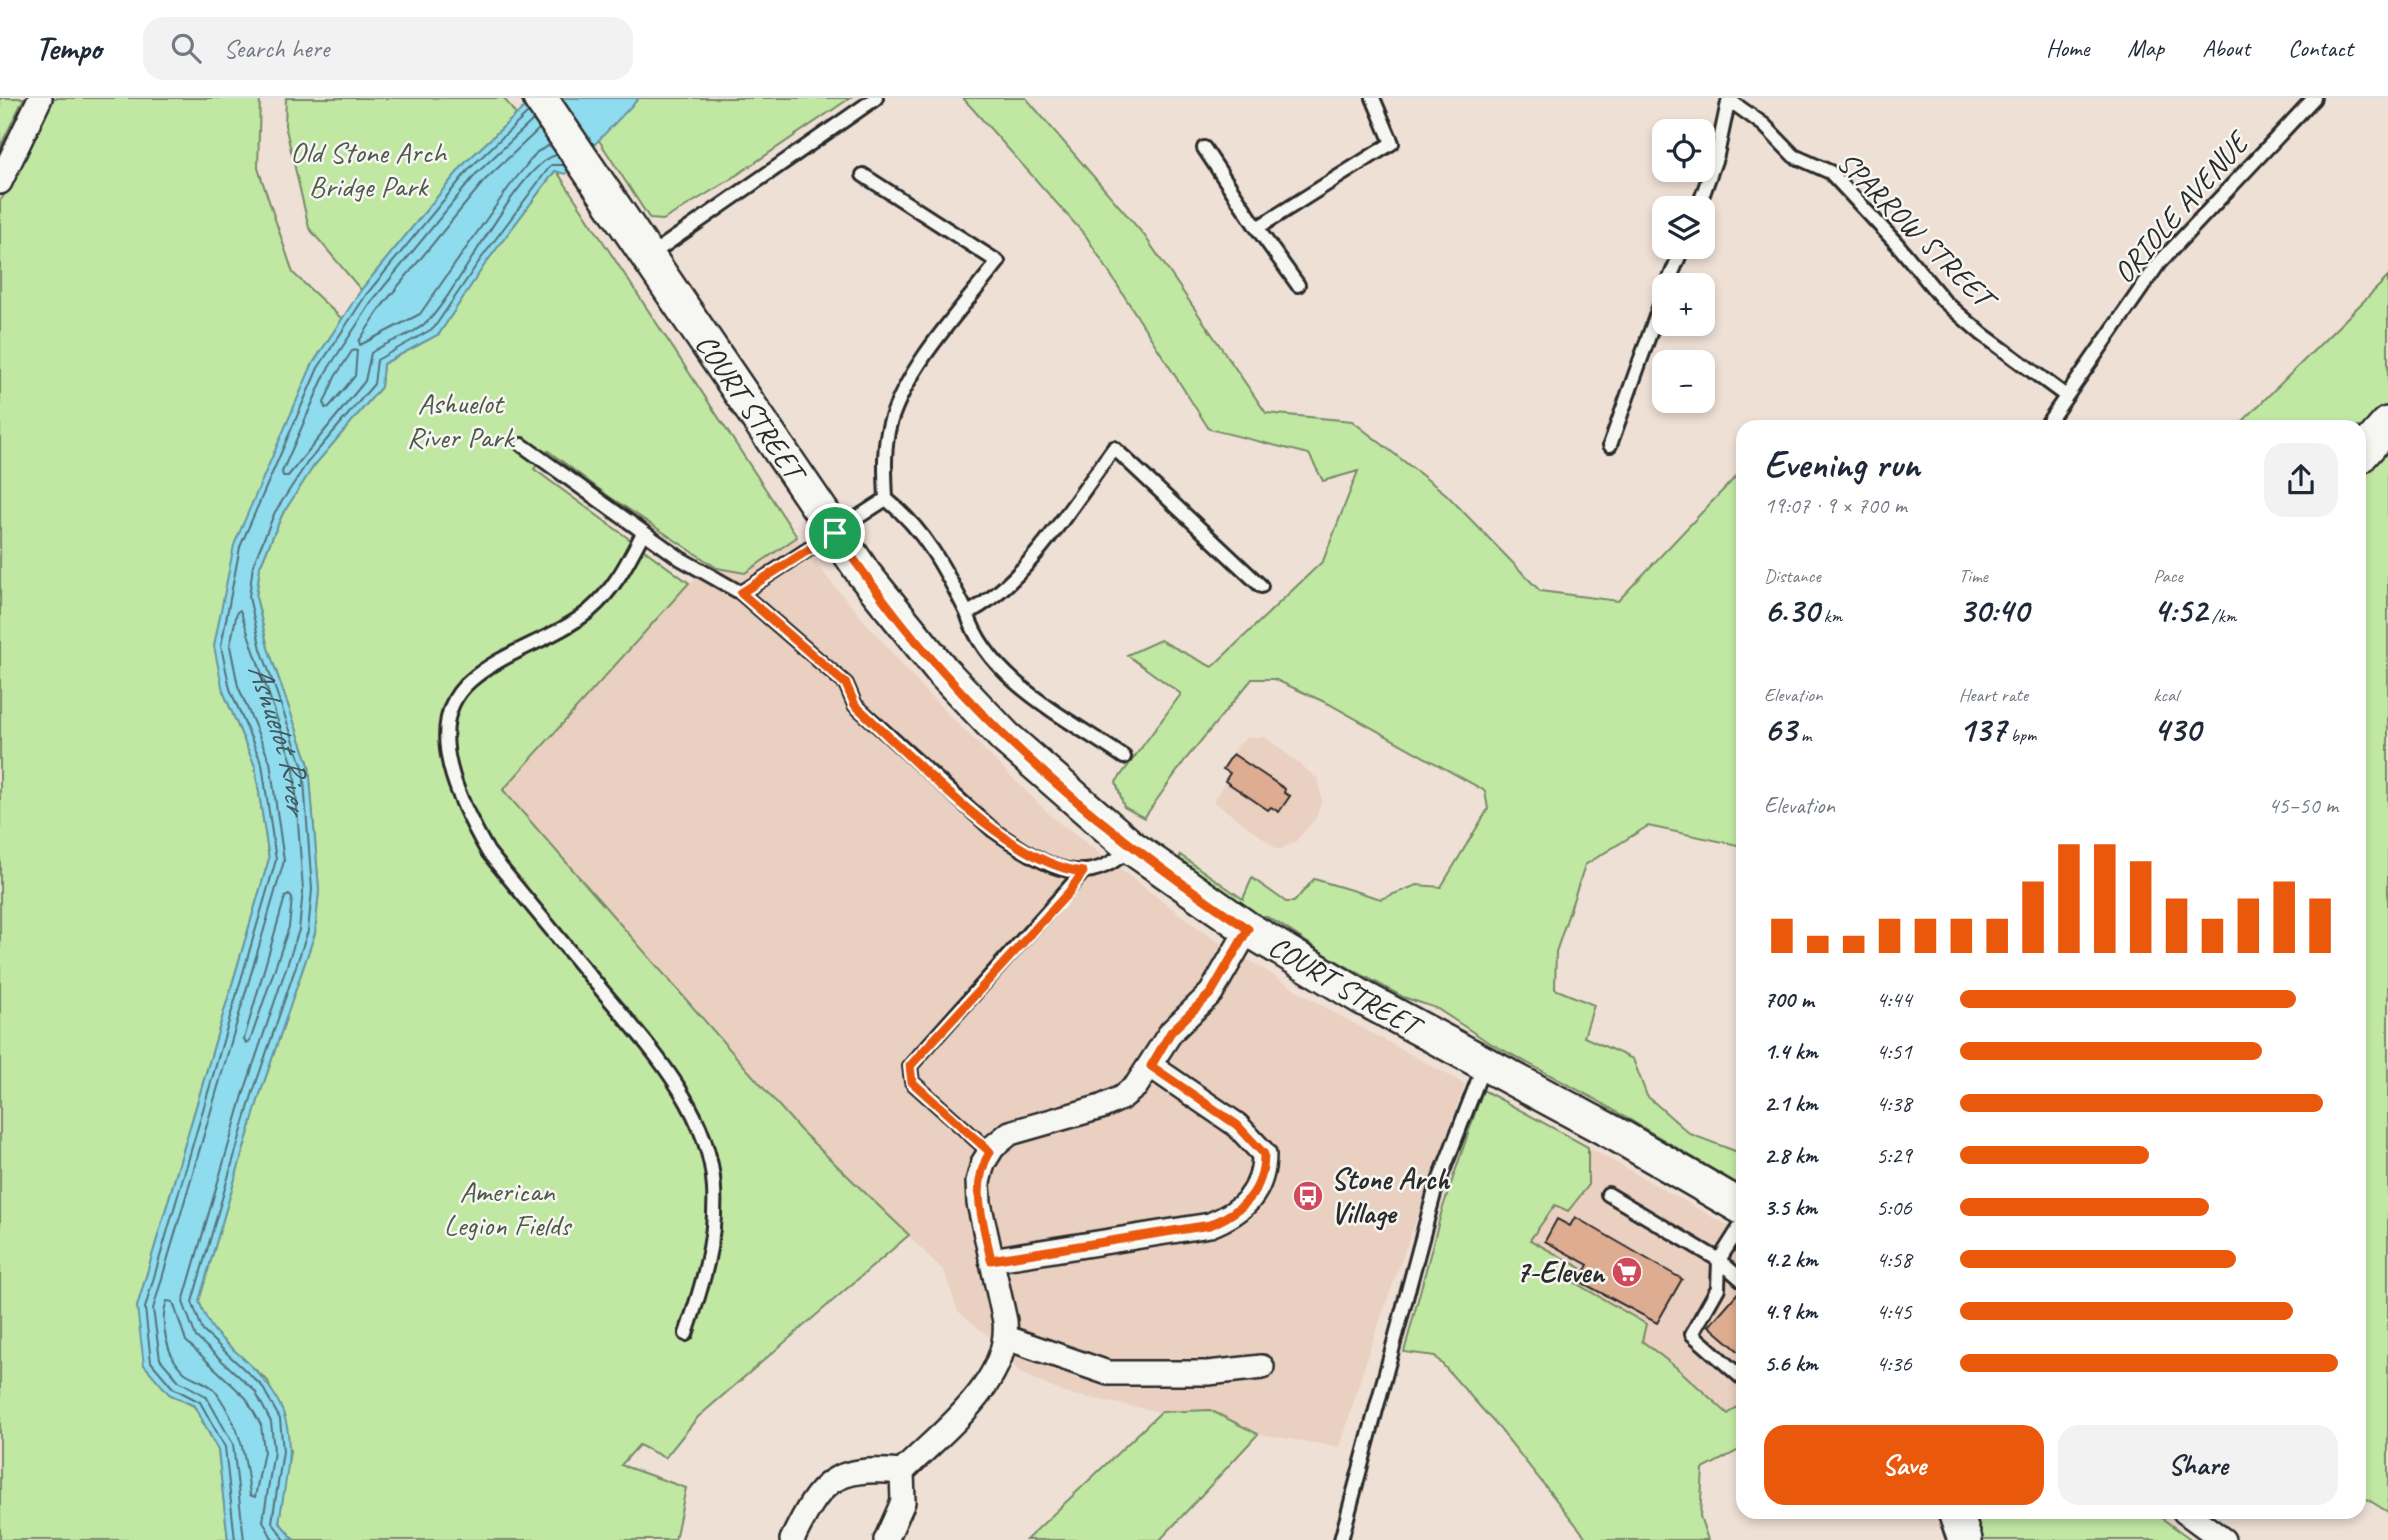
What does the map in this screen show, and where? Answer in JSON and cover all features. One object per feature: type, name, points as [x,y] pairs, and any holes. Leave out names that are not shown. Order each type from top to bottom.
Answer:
[{"type":"main road","name":"COURT STREET","points":[[540,98],[835,533],[902,624],[943,673],[1004,737],[1131,847],[1248,929],[1361,997],[1621,1137],[1736,1204]]},
{"type":"main road","points":[[2366,449],[2388,424]]},
{"type":"main road","points":[[1958,1519],[1965,1540]]},
{"type":"street","points":[[0,182],[40,98]]},
{"type":"street","points":[[886,1540],[903,1502],[902,1472],[977,1396],[1003,1356],[1007,1338],[979,1203],[978,1182],[990,1152],[1010,1133],[1026,1126],[1101,1107],[1121,1098],[1136,1086],[1171,1032],[1211,993],[1248,929]]},
{"type":"street","points":[[991,1260],[1210,1225],[1233,1215],[1246,1205],[1256,1191],[1264,1171],[1264,1154],[1255,1141],[1237,1125],[1151,1066]]},
{"type":"street","points":[[1007,1338],[1108,1373],[1218,1373],[1262,1367]]},
{"type":"street","points":[[792,1540],[811,1502],[822,1488],[835,1479],[866,1471],[902,1472]]},
{"type":"street","points":[[2194,1519],[2223,1540]]},
{"type":"lane","points":[[648,257],[876,98]]},
{"type":"lane","points":[[1257,228],[1392,142],[1373,98]]},
{"type":"lane","name":"ORIOLE AVENUE","points":[[2050,420],[2158,263],[2314,98]]},
{"type":"lane","points":[[1702,196],[1717,155],[1729,99]]},
{"type":"lane","name":"SPARROW STREET","points":[[1729,99],[1764,125],[1794,156],[1830,172],[1897,244],[1944,301],[1982,334],[2066,396]]},
{"type":"lane","points":[[1204,148],[1298,285]]},
{"type":"lane","points":[[863,175],[998,262],[934,345],[900,397],[890,425],[885,459],[886,499],[918,529],[938,555],[974,633],[985,650],[1012,677],[1124,757]]},
{"type":"lane","points":[[1610,445],[1652,328]]},
{"type":"lane","points":[[522,445],[643,533],[709,577],[741,593],[846,684],[855,705],[993,830],[1041,862],[1062,870],[1102,870],[1118,861],[1131,847]]},
{"type":"lane","points":[[967,613],[997,595],[1048,538],[1114,448],[1261,586]]},
{"type":"lane","points":[[741,593],[886,499]]},
{"type":"lane","points":[[643,533],[623,571],[590,610],[566,628],[487,670],[458,694],[450,710],[447,751],[459,795],[488,852],[663,1065],[701,1128],[714,1188],[714,1220],[709,1261],[686,1334]]},
{"type":"lane","points":[[990,1152],[912,1082],[910,1066],[1069,892],[1083,872]]},
{"type":"lane","points":[[1341,1540],[1434,1194],[1484,1062]]},
{"type":"lane","points":[[1608,1194],[1719,1260],[1736,1275]]},
{"type":"lane","points":[[1736,1233],[1719,1260],[1718,1288],[1692,1334],[1736,1373]]},
{"type":"shaded area","points":[[797,537],[829,580],[925,691],[1053,818],[1206,934],[1331,1011],[1465,1084],[1370,1348],[1340,1447],[1258,1434],[1210,1410],[1161,1412],[1064,1393],[1020,1373],[991,1338],[958,1311],[944,1271],[801,1131],[503,790],[689,583],[717,568],[745,573]]},
{"type":"shaded area","points":[[1248,737],[1265,737],[1318,779],[1322,802],[1315,819],[1295,842],[1279,850],[1213,801],[1230,774],[1223,769],[1238,745]]},
{"type":"shaded area","points":[[1588,1147],[1736,1230],[1736,1408],[1728,1414],[1642,1341],[1646,1324],[1574,1282],[1530,1240],[1555,1204],[1588,1186]]},
{"type":"green space","points":[[0,98],[24,98],[0,147]]},
{"type":"green space","points":[[49,98],[260,98],[258,168],[293,273],[342,319],[312,365],[223,691],[255,766],[269,859],[137,1307],[169,1394],[194,1406],[218,1450],[228,1540],[0,1540],[0,201],[14,181]]},
{"type":"green space","name":"Old Stone Arch Bridge Park","points":[[286,98],[504,98],[516,115],[465,163],[361,290],[309,228],[285,125]]},
{"type":"green space","points":[[639,98],[850,98],[728,181],[663,220],[650,219],[598,139]]},
{"type":"green space","points":[[963,98],[1026,98],[1144,235],[1266,413],[1352,421],[1446,494],[1540,591],[1618,601],[1736,476],[1736,845],[1648,826],[1585,865],[1556,952],[1555,989],[1594,1005],[1584,1037],[1633,1059],[1647,1096],[1690,1134],[1736,1151],[1736,1183],[1595,1099],[1488,1042],[1436,1008],[1403,997],[1331,958],[1278,923],[1265,916],[1257,917],[1180,864],[1180,855],[1243,899],[1252,878],[1286,902],[1294,902],[1314,879],[1381,899],[1417,885],[1441,887],[1488,809],[1485,791],[1329,704],[1274,679],[1252,679],[1185,760],[1144,818],[1124,807],[1116,782],[1181,694],[1127,655],[1160,640],[1212,667],[1323,561],[1358,471],[1323,481],[1309,454],[1209,429],[1086,236]]},
{"type":"green space","name":"American Legion Fields","points":[[556,170],[797,537],[745,573],[717,568],[607,495],[548,451],[534,469],[689,583],[503,790],[801,1131],[909,1235],[698,1417],[665,1458],[639,1445],[621,1465],[686,1488],[675,1540],[294,1540],[279,1522],[290,1451],[268,1381],[208,1327],[199,1301],[259,1097],[315,933],[319,890],[309,765],[268,648],[256,597],[260,566],[282,515],[313,467],[381,387],[383,364],[439,334],[485,264]]},
{"type":"green space","points":[[2388,277],[2388,1512],[2366,1498],[2366,420],[2244,420]]},
{"type":"green space","points":[[1483,1090],[1588,1147],[1588,1186],[1568,1211],[1555,1205],[1530,1240],[1581,1268],[1574,1282],[1646,1324],[1642,1341],[1728,1414],[1736,1408],[1736,1452],[1703,1469],[1700,1516],[1708,1540],[1588,1540],[1499,1428],[1435,1356],[1404,1352],[1442,1210]]},
{"type":"green space","points":[[1210,1410],[1258,1434],[1160,1540],[1026,1540],[1161,1412]]},
{"type":"green space","points":[[1975,1519],[2163,1519],[2192,1540],[1981,1540]]},
{"type":"water","name":"Ashuelot River","points":[[534,98],[639,98],[572,168],[565,174],[555,171],[485,264],[439,334],[383,364],[381,387],[313,467],[282,515],[260,566],[256,597],[268,648],[309,765],[319,890],[315,933],[259,1097],[199,1301],[212,1328],[263,1379],[276,1397],[284,1415],[289,1453],[279,1522],[294,1540],[228,1540],[218,1450],[195,1406],[169,1394],[144,1365],[137,1307],[269,859],[255,766],[223,691],[214,646],[234,545],[312,365],[361,290],[465,163]]},
{"type":"building","points":[[1233,754],[1285,789],[1284,793],[1290,796],[1279,812],[1271,807],[1268,810],[1225,781],[1230,773],[1223,769]]},
{"type":"building","name":"7-Eleven","points":[[1575,1217],[1682,1279],[1657,1323],[1579,1281],[1588,1265],[1545,1241],[1557,1219],[1570,1226]]},
{"type":"building","points":[[1736,1295],[1736,1349],[1709,1326]]},
{"type":"place","name":"Stone Arch Village","points":[[1308,1196]]},
{"type":"place","name":"7-Eleven","points":[[1627,1272]]},
{"type":"route","points":[[835,533],[902,624],[943,673],[1004,737],[1131,847],[1248,929],[1211,993],[1171,1032],[1151,1066],[1237,1125],[1255,1141],[1264,1154],[1264,1171],[1256,1191],[1246,1205],[1233,1215],[1210,1225],[991,1260],[979,1203],[978,1182],[990,1152],[912,1082],[910,1066],[1069,892],[1083,872],[1062,870],[1041,862],[993,830],[855,705],[846,684],[741,593],[835,533]]},
{"type":"park label","name":"Ashuelot River Park","points":[[460,420]]}]
